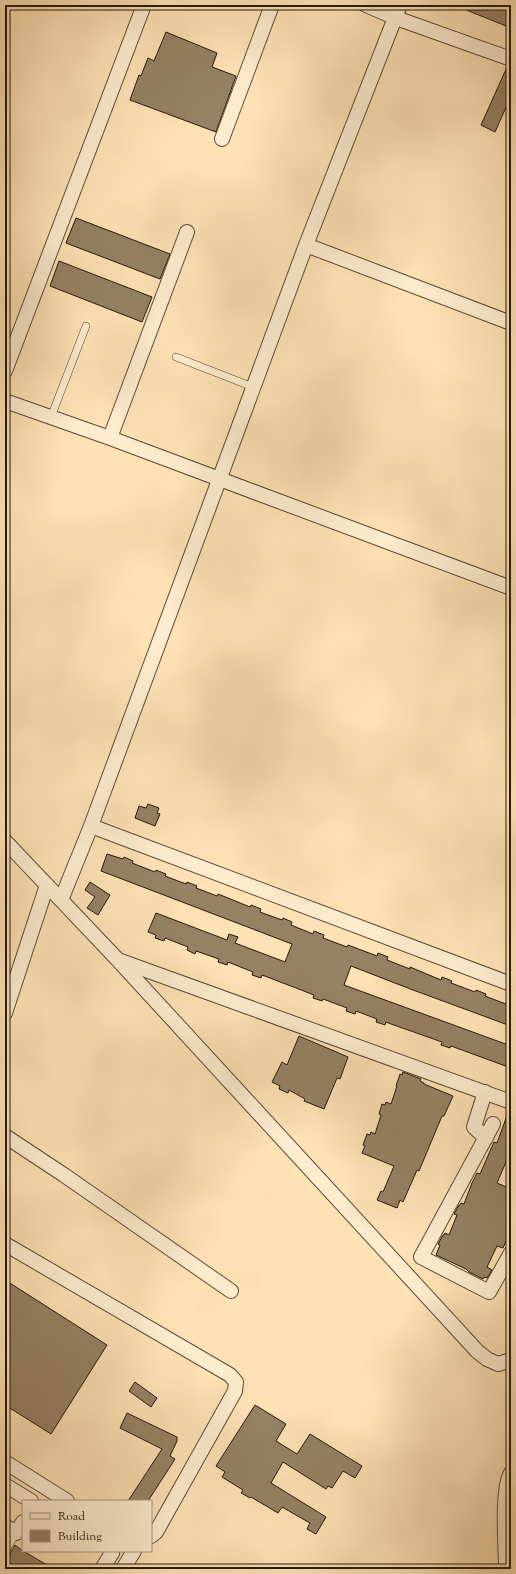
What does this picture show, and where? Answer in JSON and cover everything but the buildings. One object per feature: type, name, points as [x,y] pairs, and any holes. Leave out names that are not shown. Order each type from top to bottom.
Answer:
[{"type":"street","points":[[5,371],[144,5]]},
{"type":"street","points":[[222,139],[272,5]]},
{"type":"street","points":[[366,5],[398,11],[511,59]]},
{"type":"street","points":[[61,900],[91,826],[218,479],[306,245],[398,11]]},
{"type":"street","points":[[110,438],[188,232]]},
{"type":"street","points":[[306,245],[511,323]]},
{"type":"street","points":[[5,401],[110,438],[511,588]]},
{"type":"street","points":[[91,826],[511,984]]},
{"type":"street","points":[[5,841],[117,959],[477,1351],[487,1359],[498,1364],[511,1360]]},
{"type":"street","points":[[5,1013],[46,885]]},
{"type":"street","points":[[117,959],[511,1102]]},
{"type":"street","points":[[485,1092],[474,1127],[486,1138]]},
{"type":"street","points":[[493,1124],[421,1257],[490,1292],[511,1253]]},
{"type":"street","points":[[5,1136],[64,1175],[231,1291]]},
{"type":"street","points":[[5,1244],[230,1375],[236,1382],[235,1391],[156,1532],[152,1535]]},
{"type":"street","points":[[5,1462],[65,1500]]},
{"type":"street","points":[[506,1569],[508,1528],[505,1506],[507,1480],[511,1473]]},
{"type":"street","points":[[5,1485],[29,1500]]},
{"type":"street","points":[[102,1569],[114,1552]]},
{"type":"street","points":[[123,1569],[133,1552]]},
{"type":"lane","points":[[51,418],[86,326]]},
{"type":"lane","points":[[176,357],[253,387]]},
{"type":"lane","points":[[5,1552],[15,1527]]}]
